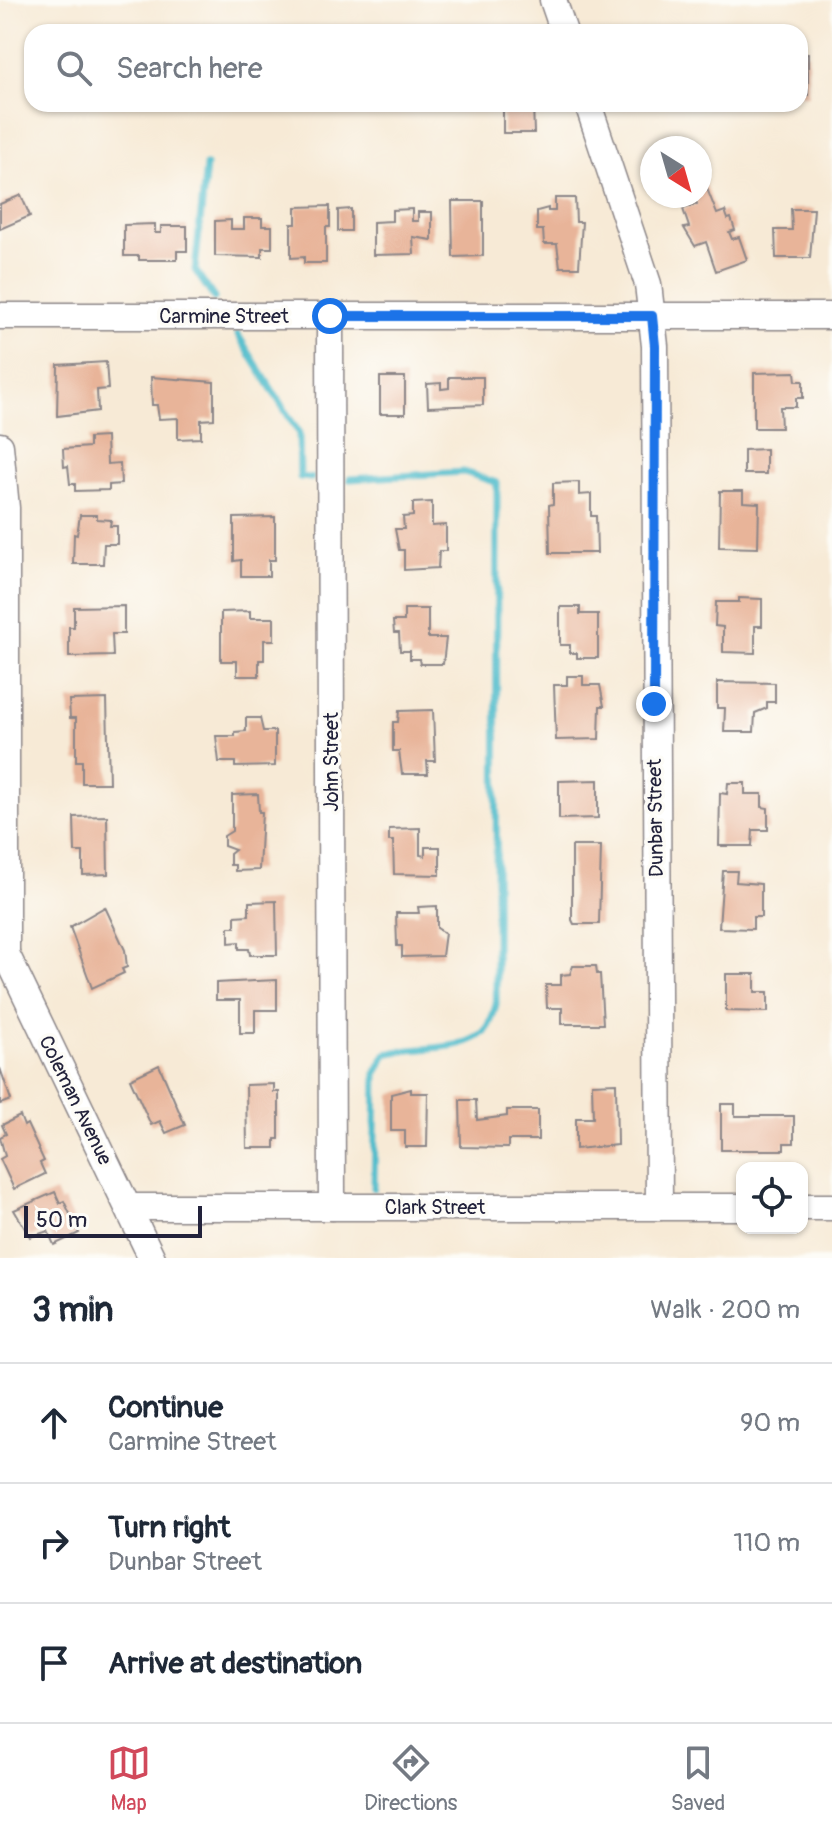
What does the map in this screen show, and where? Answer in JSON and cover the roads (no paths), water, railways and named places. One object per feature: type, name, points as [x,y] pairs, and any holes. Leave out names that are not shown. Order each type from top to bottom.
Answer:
[{"type":"street","points":[[553,0],[561,24]]},
{"type":"street","name":"Dunbar Street","points":[[591,112],[648,284],[655,346],[659,1207]]},
{"type":"street","name":"Carmine Street","points":[[0,316],[832,316]]},
{"type":"street","name":"John Street","points":[[330,316],[332,1207]]},
{"type":"street","points":[[0,446],[3,519],[3,948]]},
{"type":"street","name":"Coleman Avenue","points":[[3,948],[152,1258]]},
{"type":"street","name":"Clark Street","points":[[128,1207],[736,1207]]},
{"type":"street","points":[[808,1207],[832,1207]]},
{"type":"waterway","points":[[206,166],[195,270],[214,298]]},
{"type":"waterway","points":[[238,335],[299,433],[300,477],[311,478]]},
{"type":"waterway","points":[[350,479],[464,472],[497,483],[496,1004],[487,1028],[467,1042],[386,1054],[376,1073],[374,1188]]}]
